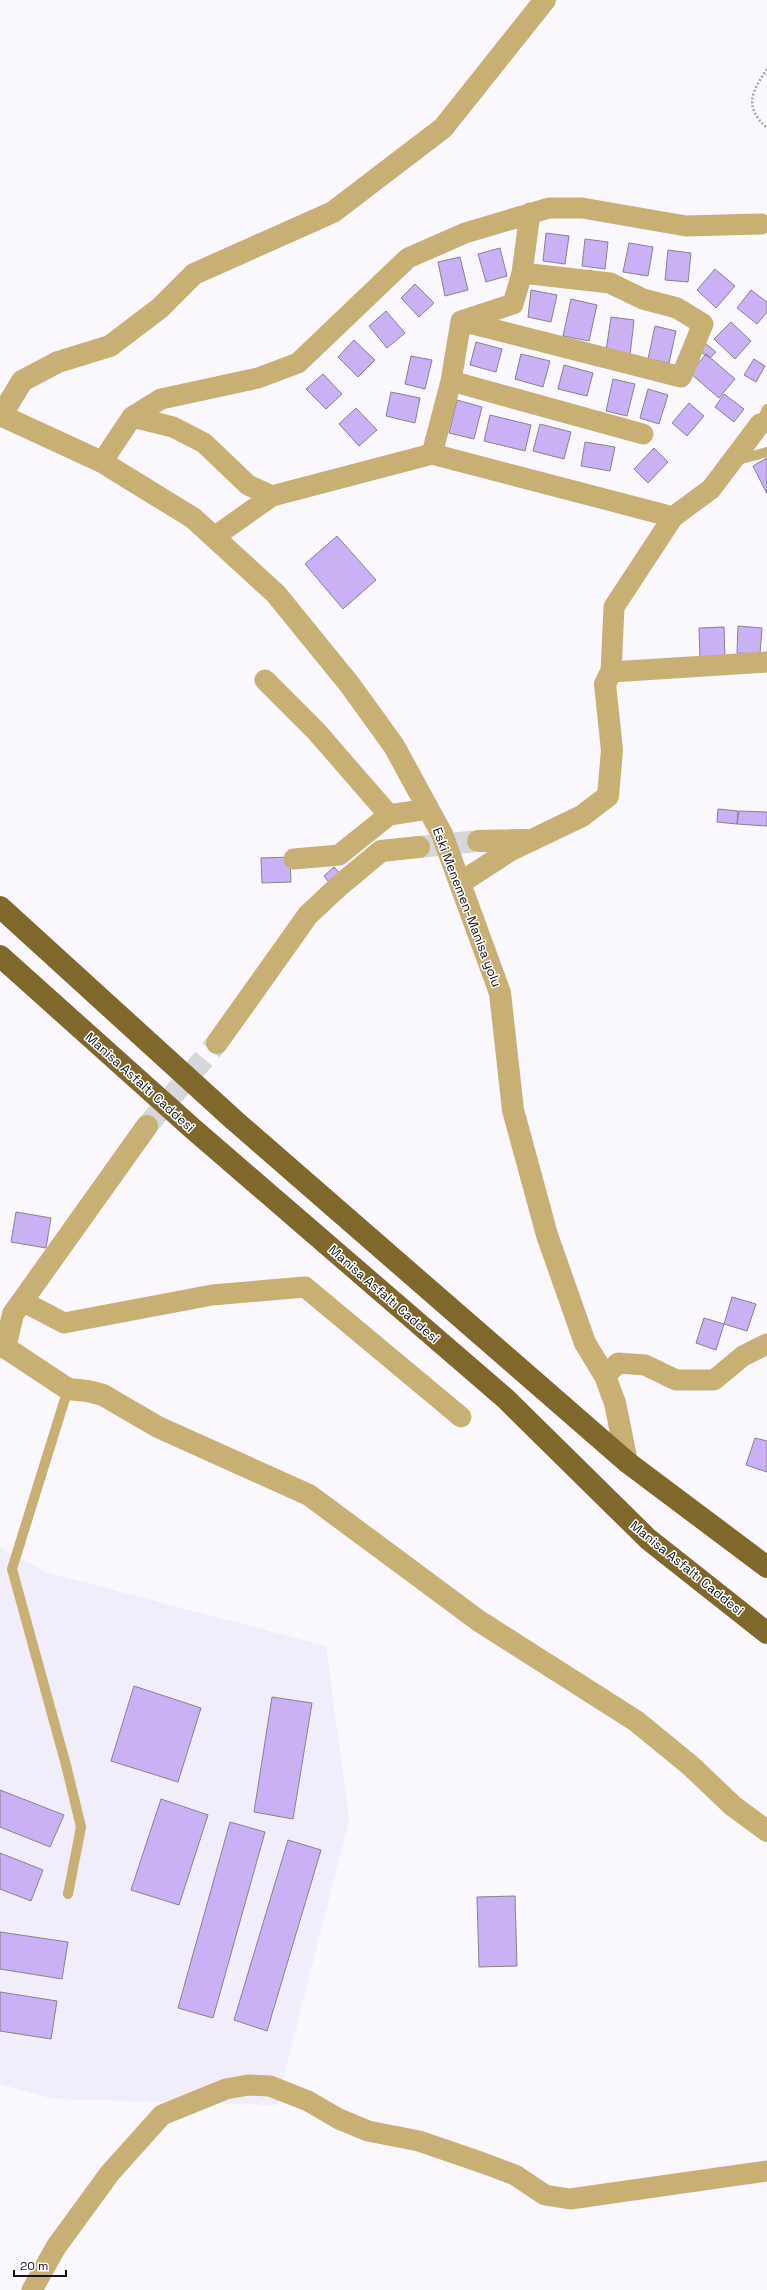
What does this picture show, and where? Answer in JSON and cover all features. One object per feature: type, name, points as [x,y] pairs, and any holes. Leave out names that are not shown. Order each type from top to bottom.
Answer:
[{"type":"highway","points":[[0,907],[234,1120],[628,1462],[767,1567]]},
{"type":"highway","name":"Manisa Asfaltı Caddesi","points":[[0,956],[192,1128],[506,1399],[648,1539],[767,1633]]},
{"type":"street","points":[[0,415],[22,381],[58,362],[110,346],[160,308],[194,274],[333,212],[443,128],[545,0]]},
{"type":"street","points":[[102,462],[132,417],[161,399],[258,378],[298,363],[408,258],[465,233],[549,208],[582,208],[686,226],[761,224]]},
{"type":"street","points":[[461,321],[514,304],[522,274],[530,213]]},
{"type":"street","points":[[461,321],[681,377],[703,324],[677,308],[643,299],[610,283],[522,274]]},
{"type":"street","points":[[432,454],[451,381],[461,321]]},
{"type":"street","points":[[451,381],[643,434]]},
{"type":"street","name":"Eski Menemen-Manisa yolu","points":[[0,415],[102,462],[192,518],[276,594],[350,685],[394,746],[442,834],[500,994],[513,1110],[547,1235],[585,1343],[605,1376],[615,1403],[628,1462]]},
{"type":"street","points":[[132,417],[173,427],[204,443],[248,485],[272,496]]},
{"type":"street","points":[[460,883],[510,850],[582,816],[608,796],[612,750],[605,684],[611,672],[614,607],[673,517],[711,489],[764,417]]},
{"type":"street","points":[[214,537],[272,496],[432,454],[673,517]]},
{"type":"street","points":[[611,672],[767,662]]},
{"type":"street","points":[[265,680],[316,731],[389,815]]},
{"type":"street","points":[[294,859],[339,855],[389,815],[428,809]]},
{"type":"street","points":[[478,841],[533,839]]},
{"type":"street","points":[[217,1043],[308,914],[381,851],[418,847]]},
{"type":"street","points":[[147,1126],[13,1314],[3,1346],[68,1389],[88,1391],[103,1395],[158,1427],[309,1495],[479,1621],[636,1721],[691,1766],[733,1806],[767,1831]]},
{"type":"street","points":[[22,1301],[64,1323],[212,1295],[305,1287],[461,1417]]},
{"type":"street","points":[[605,1376],[618,1363],[645,1365],[676,1380],[714,1380],[743,1356],[767,1344]]},
{"type":"street","points":[[32,2290],[56,2247],[110,2173],[162,2115],[226,2089],[248,2084],[270,2086],[308,2101],[339,2119],[368,2131],[419,2141],[462,2155],[515,2175],[545,2195],[570,2199],[767,2171]]},
{"type":"lane","points":[[732,461],[767,452]]},
{"type":"lane","points":[[68,1389],[12,1569],[66,1765],[80,1827],[68,1894]]},
{"type":"path","points":[[767,69],[752,92],[752,106],[760,122],[767,128]]},
{"type":"shaded area","points":[[0,1547],[45,1572],[326,1646],[349,1819],[277,2105],[52,2099],[0,2084]]},
{"type":"building","points":[[546,233],[569,236],[565,264],[543,261]]},
{"type":"building","points":[[585,239],[608,242],[605,269],[582,266]]},
{"type":"building","points":[[629,243],[653,247],[648,276],[623,272]]},
{"type":"building","points":[[500,248],[507,276],[486,282],[478,254]]},
{"type":"building","points":[[668,250],[691,253],[688,282],[665,280]]},
{"type":"building","points":[[460,257],[468,290],[445,296],[438,262]]},
{"type":"building","points":[[715,269],[735,286],[716,308],[697,290]]},
{"type":"building","points":[[415,284],[434,303],[419,317],[401,298]]},
{"type":"building","points":[[531,290],[557,295],[551,322],[528,317]]},
{"type":"building","points":[[751,290],[767,302],[767,312],[757,324],[737,308]]},
{"type":"building","points":[[571,299],[597,305],[589,341],[563,336]]},
{"type":"building","points":[[386,311],[405,333],[387,348],[369,326]]},
{"type":"building","points":[[611,317],[634,320],[630,355],[606,351]]},
{"type":"building","points":[[731,322],[751,341],[735,359],[714,339]]},
{"type":"building","points":[[655,326],[676,331],[669,363],[648,359]]},
{"type":"building","points":[[354,340],[375,360],[358,377],[338,357]]},
{"type":"building","points":[[476,342],[502,349],[496,372],[470,365]]},
{"type":"building","points":[[705,343],[716,352],[710,358],[698,350]]},
{"type":"building","points":[[521,354],[550,361],[543,387],[515,379]]},
{"type":"building","points":[[706,354],[735,379],[719,398],[690,373]]},
{"type":"building","points":[[411,356],[432,360],[425,389],[405,384]]},
{"type":"building","points":[[754,359],[765,366],[756,382],[744,375]]},
{"type":"building","points":[[564,365],[593,373],[587,396],[558,389]]},
{"type":"building","points":[[323,374],[342,394],[326,409],[306,389]]},
{"type":"building","points":[[613,379],[635,384],[627,416],[606,411]]},
{"type":"building","points":[[648,389],[668,395],[659,424],[640,418]]},
{"type":"building","points":[[391,392],[420,398],[415,423],[386,416]]},
{"type":"building","points":[[724,394],[744,409],[734,422],[715,407]]},
{"type":"building","points":[[457,400],[482,407],[474,439],[449,433]]},
{"type":"building","points":[[689,403],[704,416],[687,436],[672,423]]},
{"type":"building","points":[[356,408],[377,430],[359,446],[339,424]]},
{"type":"building","points":[[490,415],[531,425],[525,451],[484,441]]},
{"type":"building","points":[[540,424],[571,432],[564,459],[533,451]]},
{"type":"building","points":[[585,442],[615,447],[610,471],[581,466]]},
{"type":"building","points":[[654,448],[668,462],[648,483],[634,469]]},
{"type":"building","points":[[767,458],[767,494],[753,466]]},
{"type":"building","points":[[337,536],[376,580],[343,609],[305,564]]},
{"type":"building","points":[[738,626],[762,628],[760,654],[737,653]]},
{"type":"building","points":[[724,627],[725,657],[700,658],[699,628]]},
{"type":"building","points":[[718,809],[738,811],[737,824],[717,822]]},
{"type":"building","points":[[739,811],[767,812],[767,826],[737,824]]},
{"type":"building","points":[[290,857],[291,882],[262,883],[261,858]]},
{"type":"building","points":[[334,867],[343,877],[332,886],[324,876]]},
{"type":"building","points":[[16,1212],[51,1218],[46,1248],[11,1242]]},
{"type":"building","points":[[732,1297],[756,1304],[747,1331],[724,1324]]},
{"type":"building","points":[[704,1318],[724,1324],[716,1350],[696,1343]]},
{"type":"building","points":[[755,1438],[767,1441],[767,1472],[746,1465]]},
{"type":"building","points":[[134,1686],[201,1708],[178,1782],[111,1761]]},
{"type":"building","points":[[272,1697],[312,1703],[293,1819],[254,1812]]},
{"type":"building","points":[[0,1790],[64,1815],[50,1847],[0,1827]]},
{"type":"building","points":[[161,1799],[208,1815],[179,1905],[131,1890]]},
{"type":"building","points":[[230,1822],[265,1832],[213,2018],[178,2008]]},
{"type":"building","points":[[288,1840],[321,1850],[267,2031],[234,2020]]},
{"type":"building","points":[[0,1853],[43,1870],[31,1901],[0,1889]]},
{"type":"building","points":[[515,1896],[517,1966],[479,1967],[477,1897]]},
{"type":"building","points":[[0,1932],[68,1942],[62,1979],[0,1969]]},
{"type":"building","points":[[0,1992],[57,2001],[51,2039],[0,2031]]},
{"type":"tunnel","points":[[419,847],[478,841]]},
{"type":"tunnel","points":[[147,1126],[217,1043]]}]
